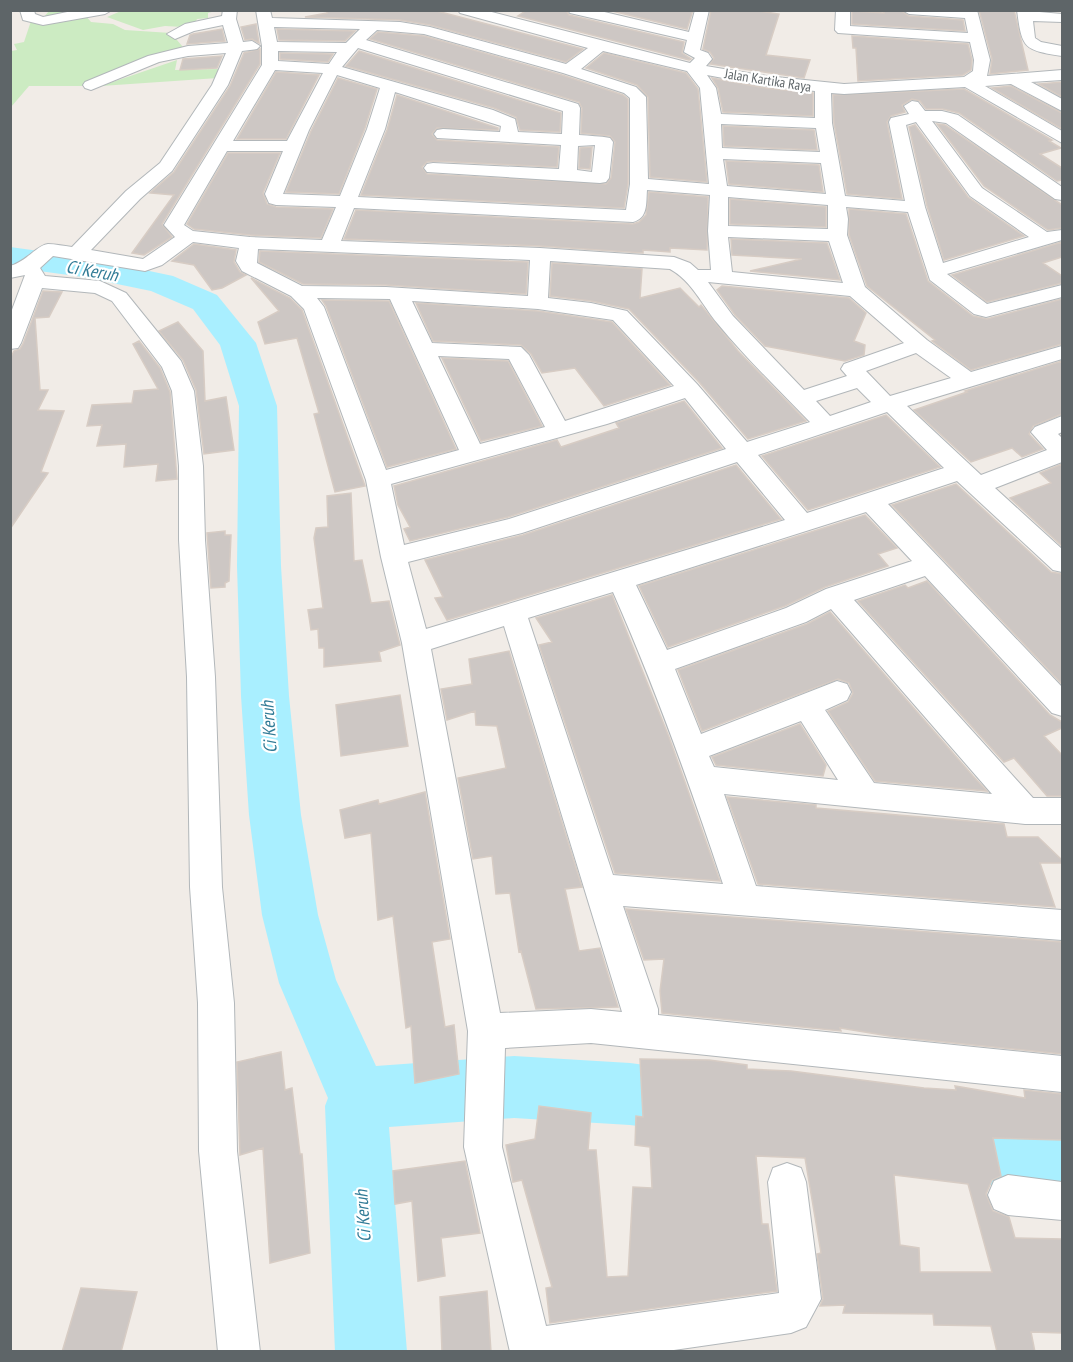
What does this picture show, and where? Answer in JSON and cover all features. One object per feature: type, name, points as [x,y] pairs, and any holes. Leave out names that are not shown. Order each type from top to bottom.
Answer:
[{"type":"street","points":[[31,21],[64,19],[105,10]]},
{"type":"street","name":"Jalan Kartika Raya","points":[[465,10],[693,68],[823,89],[899,87],[1062,75]]},
{"type":"street","points":[[575,10],[696,38]]},
{"type":"street","points":[[702,10],[692,52],[704,58],[693,68],[708,88],[713,119],[713,153],[719,190],[718,231],[722,277]]},
{"type":"street","points":[[843,10],[843,30],[976,38]]},
{"type":"street","points":[[909,10],[970,12],[982,60],[981,74],[968,82],[1062,138]]},
{"type":"street","points":[[1062,18],[1024,13],[1028,39],[1036,46],[1062,51]]},
{"type":"street","points":[[438,151],[568,175],[600,178],[621,143],[638,97],[636,93],[569,70],[425,30],[400,26],[264,16],[270,45],[270,65],[174,225],[180,232],[189,236],[250,243],[566,255],[674,263],[684,267],[691,274],[725,319],[826,425]]},
{"type":"street","points":[[77,252],[169,155],[220,85],[229,47],[225,17],[182,29],[175,34]]},
{"type":"street","points":[[374,25],[352,45],[333,69],[294,146],[274,194],[276,199],[424,204],[633,216],[639,184],[621,143]]},
{"type":"street","points":[[907,34],[911,52]]},
{"type":"street","points":[[91,85],[154,59],[188,51],[270,45],[352,45],[491,82],[572,108],[572,141],[568,175]]},
{"type":"street","points":[[569,70],[600,46]]},
{"type":"street","points":[[424,204],[438,151],[455,105],[526,59]]},
{"type":"street","points":[[270,65],[333,69],[503,119],[511,127],[509,138]]},
{"type":"street","points":[[1014,79],[1062,105]]},
{"type":"street","points":[[766,81],[768,120]]},
{"type":"street","points":[[330,245],[376,129],[389,86]]},
{"type":"street","points":[[899,87],[976,192],[1053,236]]},
{"type":"street","points":[[823,89],[824,123],[839,219],[837,235],[856,290],[919,345],[968,380]]},
{"type":"street","points":[[1060,191],[952,119],[942,116],[920,116],[897,122],[916,207],[937,276],[981,310],[986,311],[1062,291]]},
{"type":"street","points":[[713,119],[824,123]]},
{"type":"street","points":[[438,151],[509,138],[621,143]]},
{"type":"street","points":[[223,146],[294,146]]},
{"type":"street","points":[[713,153],[830,158]]},
{"type":"street","points":[[169,155],[208,169]]},
{"type":"street","points":[[81,223],[169,155]]},
{"type":"street","points":[[639,184],[916,207]]},
{"type":"street","points":[[995,204],[995,218],[1003,234],[1016,248]]},
{"type":"street","points":[[566,255],[567,212]]},
{"type":"street","points":[[718,231],[837,235]]},
{"type":"street","points":[[33,264],[77,252],[145,265],[155,261],[189,236]]},
{"type":"street","points":[[936,271],[1053,236]]},
{"type":"street","points":[[10,343],[33,264],[64,237]]},
{"type":"street","points":[[250,243],[246,261],[249,267],[298,292],[314,307],[378,480],[394,557],[416,643],[487,1046],[483,1147],[531,1350],[791,1312],[800,1299],[787,1182]]},
{"type":"street","points":[[538,303],[540,254]]},
{"type":"street","points":[[33,264],[100,287],[119,297],[173,366],[183,391],[191,466],[192,540],[201,677],[206,887],[216,1003],[218,1151],[239,1352]]},
{"type":"street","points":[[691,274],[856,290]]},
{"type":"street","points":[[298,292],[398,294],[538,303],[620,315],[689,389],[802,524]]},
{"type":"street","points":[[398,294],[472,454]]},
{"type":"street","points":[[919,345],[853,368],[861,379],[1062,563]]},
{"type":"street","points":[[422,350],[513,352],[518,355],[558,430]]},
{"type":"street","points":[[394,557],[513,526],[889,404],[1062,352]]},
{"type":"street","points":[[800,399],[861,379]]},
{"type":"street","points":[[378,480],[599,419],[689,389]]},
{"type":"street","points":[[416,643],[870,501],[970,478],[1062,453],[1043,432],[1062,423]]},
{"type":"street","points":[[870,501],[1062,705]]},
{"type":"street","points":[[659,664],[796,615],[835,596],[930,565]]},
{"type":"street","points":[[620,579],[659,664],[703,779],[745,901]]},
{"type":"street","points":[[835,596],[1025,811]]},
{"type":"street","points":[[513,613],[640,1009],[640,1031]]},
{"type":"street","points":[[692,750],[807,706],[837,692]]},
{"type":"street","points":[[807,706],[865,795]]},
{"type":"street","points":[[703,779],[1025,811],[1062,811]]},
{"type":"street","points":[[600,889],[1062,926]]},
{"type":"street","points":[[487,1046],[591,1026],[1062,1074]]},
{"type":"street","points":[[1008,1195],[1062,1201]]},
{"type":"green space","points":[[49,11],[87,11],[86,16],[91,22],[113,24],[125,30],[171,33],[188,53],[92,86],[29,86],[11,107],[11,51],[17,50],[14,44],[24,42],[31,21],[44,17]]},
{"type":"green space","points":[[121,11],[215,11],[208,13],[208,18],[197,19],[194,25],[165,26],[143,30],[107,17]]},
{"type":"green space","points":[[177,60],[175,70],[218,69],[218,78],[101,86]]},
{"type":"building","points":[[327,10],[433,10],[583,49],[566,62],[430,25],[400,20],[305,17],[327,13]]},
{"type":"building","points":[[527,10],[566,10],[569,15],[684,42],[682,53],[691,59],[518,16]]},
{"type":"building","points":[[608,10],[693,10],[687,29]]},
{"type":"building","points":[[711,10],[753,10],[779,14],[766,55],[810,60],[804,78],[710,64],[714,58],[710,52],[703,49]]},
{"type":"building","points":[[884,10],[900,10],[909,16],[963,20],[965,31],[852,24],[852,11],[884,13]]},
{"type":"building","points":[[979,10],[1014,10],[1028,70],[990,74],[992,59]]},
{"type":"building","points":[[256,24],[259,43],[252,39],[245,40],[241,27]]},
{"type":"building","points":[[222,29],[225,41],[187,44],[190,35]]},
{"type":"building","points":[[277,29],[355,31],[345,41],[279,40]]},
{"type":"building","points":[[378,32],[424,36],[562,75],[623,95],[628,99],[628,184],[624,208],[361,195],[387,130],[397,95],[498,128],[498,130],[437,128],[432,134],[437,140],[559,147],[557,167],[433,161],[427,162],[422,167],[427,174],[606,184],[611,178],[615,142],[610,136],[581,133],[582,108],[579,102],[370,39]]},
{"type":"building","points":[[852,36],[968,44],[972,60],[971,70],[963,75],[858,81],[856,48],[853,48]]},
{"type":"building","points":[[260,49],[260,64],[162,224],[172,237],[144,255],[132,253],[174,195],[150,193],[174,172],[230,86],[244,53]]},
{"type":"building","points":[[359,51],[561,113],[560,132],[520,130],[516,117],[494,108],[346,66]]},
{"type":"building","points":[[280,53],[333,54],[328,62],[280,59]]},
{"type":"building","points":[[604,53],[686,73],[698,89],[707,182],[650,177],[648,97],[637,85],[586,68]]},
{"type":"building","points":[[222,56],[217,68],[180,70],[183,59]]},
{"type":"building","points":[[276,72],[319,75],[286,139],[237,139]]},
{"type":"building","points":[[338,78],[377,89],[365,128],[339,194],[286,192],[311,131]]},
{"type":"building","points":[[712,78],[766,88],[813,93],[813,116],[723,112],[718,88]]},
{"type":"building","points":[[1062,82],[1062,97],[1039,84]]},
{"type":"building","points":[[1011,86],[1062,113],[1062,129],[992,88]]},
{"type":"building","points":[[964,89],[1052,140],[1049,141],[1061,148],[1040,154],[1062,168],[1062,180],[1057,181],[959,113],[943,109],[926,109],[920,101],[912,99],[902,105],[905,112],[891,116],[887,122],[902,199],[847,194],[834,123],[833,95]]},
{"type":"building","points":[[937,124],[945,125],[1062,205],[1062,228],[1048,230],[984,186]]},
{"type":"building","points":[[915,125],[968,197],[1024,236],[944,260],[927,206],[909,127]]},
{"type":"building","points":[[723,126],[814,130],[817,150],[724,146]]},
{"type":"building","points":[[592,147],[590,169],[579,168],[580,148]]},
{"type":"building","points":[[228,153],[280,153],[263,193],[267,204],[276,207],[333,209],[321,238],[250,235],[194,229],[187,224]]},
{"type":"building","points":[[726,161],[819,165],[823,192],[729,184]]},
{"type":"building","points":[[649,192],[708,197],[707,250],[670,248],[670,252],[643,250],[643,253],[540,246],[344,239],[356,210],[633,224],[646,215]]},
{"type":"building","points":[[730,199],[826,207],[826,227],[730,224]]},
{"type":"building","points":[[849,209],[906,214],[928,281],[973,316],[987,319],[1062,299],[1062,344],[971,370],[932,341],[935,340],[867,286],[849,235]]},
{"type":"building","points":[[731,239],[827,243],[840,280],[750,271],[802,259],[732,255]]},
{"type":"building","points":[[1062,242],[1062,257],[1043,263],[1062,276],[1062,283],[987,302],[952,275]]},
{"type":"building","points":[[194,244],[236,250],[234,262],[240,272],[246,275],[222,288],[212,290],[194,265],[172,261]]},
{"type":"building","points":[[260,251],[528,262],[526,294],[386,285],[303,284],[259,262]]},
{"type":"building","points":[[552,263],[642,269],[640,298],[680,288],[699,307],[701,305],[738,351],[806,421],[748,439],[699,382],[629,309],[550,296]]},
{"type":"building","points":[[251,278],[290,298],[302,310],[365,486],[335,492],[314,414],[319,413],[297,338],[265,344],[258,322],[279,311]]},
{"type":"building","points":[[722,286],[849,298],[866,313],[854,341],[865,345],[864,355],[845,361],[765,346],[735,315],[717,290]]},
{"type":"building","points":[[43,291],[62,292],[49,317],[35,318],[40,390],[48,390],[38,410],[64,411],[41,472],[48,473],[10,529],[10,359],[14,351],[20,349],[23,344]]},
{"type":"building","points":[[322,300],[389,301],[456,449],[387,467]]},
{"type":"building","points":[[416,303],[538,311],[612,322],[670,385],[604,406],[575,368],[542,373],[531,354],[521,345],[433,341]]},
{"type":"building","points":[[178,322],[203,351],[205,401],[226,397],[234,450],[204,454],[196,390],[183,360],[159,331]]},
{"type":"building","points":[[139,341],[160,368],[170,392],[177,479],[156,481],[158,464],[124,467],[126,444],[97,446],[102,425],[87,426],[92,405],[132,403],[134,391],[158,389],[133,344]]},
{"type":"building","points":[[442,358],[508,361],[542,426],[481,441]]},
{"type":"building","points":[[1062,361],[1062,414],[1033,426],[1029,434],[1043,449],[1022,457],[1012,448],[971,462],[914,410],[967,392],[965,391]]},
{"type":"building","points":[[684,401],[722,448],[508,517],[410,541],[404,529],[410,527],[398,505],[394,486],[557,440],[561,447],[619,428],[616,423]]},
{"type":"building","points":[[886,415],[940,467],[808,510],[762,456]]},
{"type":"building","points":[[1062,464],[1062,546],[1010,498],[1051,483],[1040,473]]},
{"type":"building","points":[[736,465],[781,519],[447,620],[435,598],[443,597],[425,560],[523,535]]},
{"type":"building","points":[[956,484],[1051,572],[1062,574],[1062,684],[892,505]]},
{"type":"building","points":[[351,493],[354,561],[362,560],[371,603],[389,601],[400,645],[379,652],[381,661],[324,667],[324,648],[319,648],[318,629],[311,630],[308,610],[323,608],[314,538],[316,528],[328,527],[327,496]]},
{"type":"building","points":[[865,515],[897,548],[878,554],[888,566],[825,587],[785,606],[668,647],[639,586]]},
{"type":"building","points":[[225,531],[225,535],[231,535],[229,581],[225,583],[225,587],[211,588],[207,533]]},
{"type":"building","points":[[927,581],[1050,715],[1062,722],[1062,728],[1044,736],[1062,755],[1062,796],[1047,796],[1014,758],[1004,762],[858,601],[905,585],[908,588]]},
{"type":"building","points":[[612,595],[669,737],[720,881],[615,873],[539,645],[552,642],[536,618]]},
{"type":"building","points":[[830,612],[987,791],[875,781],[828,711],[848,702],[853,693],[849,683],[838,679],[702,731],[678,670],[807,624]]},
{"type":"building","points":[[509,651],[582,887],[565,889],[579,951],[600,948],[618,1007],[536,1009],[521,951],[519,952],[510,893],[496,894],[492,856],[473,859],[458,778],[506,768],[497,726],[476,725],[475,711],[447,720],[441,689],[472,684],[469,659]]},
{"type":"building","points":[[400,695],[408,746],[341,756],[336,705]]},
{"type":"building","points":[[800,724],[826,765],[823,776],[716,765],[712,757]]},
{"type":"building","points":[[425,792],[450,939],[432,942],[445,1027],[454,1025],[459,1074],[415,1083],[411,1026],[406,1028],[393,916],[378,920],[371,833],[345,838],[340,810],[378,800],[379,804]]},
{"type":"building","points":[[727,797],[816,805],[816,808],[1004,824],[1007,837],[1038,837],[1062,860],[1062,863],[1040,863],[1055,907],[758,884]]},
{"type":"building","points":[[626,909],[1062,942],[1062,1054],[895,1037],[840,1028],[841,1031],[662,1013],[660,991],[664,959],[644,960]]},
{"type":"building","points":[[281,1052],[285,1090],[292,1088],[300,1154],[302,1154],[310,1253],[270,1263],[263,1148],[240,1155],[237,1062]]},
{"type":"building","points":[[640,1059],[709,1060],[747,1065],[747,1069],[791,1071],[924,1088],[956,1090],[955,1086],[1025,1098],[1024,1090],[1062,1094],[1062,1140],[993,1138],[1001,1176],[992,1180],[986,1194],[993,1211],[1009,1217],[1015,1238],[1062,1239],[1062,1333],[1031,1332],[1035,1352],[997,1352],[991,1326],[934,1325],[933,1314],[843,1313],[845,1305],[820,1306],[823,1299],[817,1254],[821,1253],[805,1158],[756,1156],[762,1224],[768,1224],[777,1291],[550,1323],[546,1288],[552,1287],[522,1180],[513,1182],[506,1145],[535,1139],[539,1106],[591,1113],[588,1150],[596,1150],[607,1277],[628,1276],[633,1187],[652,1188],[650,1147],[635,1145],[636,1116],[643,1117]],"holes":[[[894,1175],[968,1184],[992,1272],[920,1272],[919,1248],[900,1245]]]},
{"type":"building","points":[[465,1161],[480,1233],[441,1238],[445,1276],[418,1281],[412,1201],[395,1204],[393,1171]]},
{"type":"building","points":[[81,1288],[137,1292],[121,1352],[62,1352]]},
{"type":"building","points":[[487,1291],[491,1352],[442,1352],[440,1297]]},
{"type":"waterway","name":"Ci Keruh","points":[[10,257],[83,267],[161,283],[205,302],[238,343],[258,406],[259,566],[265,696],[275,815],[290,915],[308,983],[359,1098]]},
{"type":"waterway","points":[[359,1098],[514,1087],[630,1094],[706,1104]]},
{"type":"waterway","name":"Ci Keruh","points":[[359,1098],[356,1106],[371,1352]]},
{"type":"waterway","points":[[931,1142],[1062,1166]]}]
